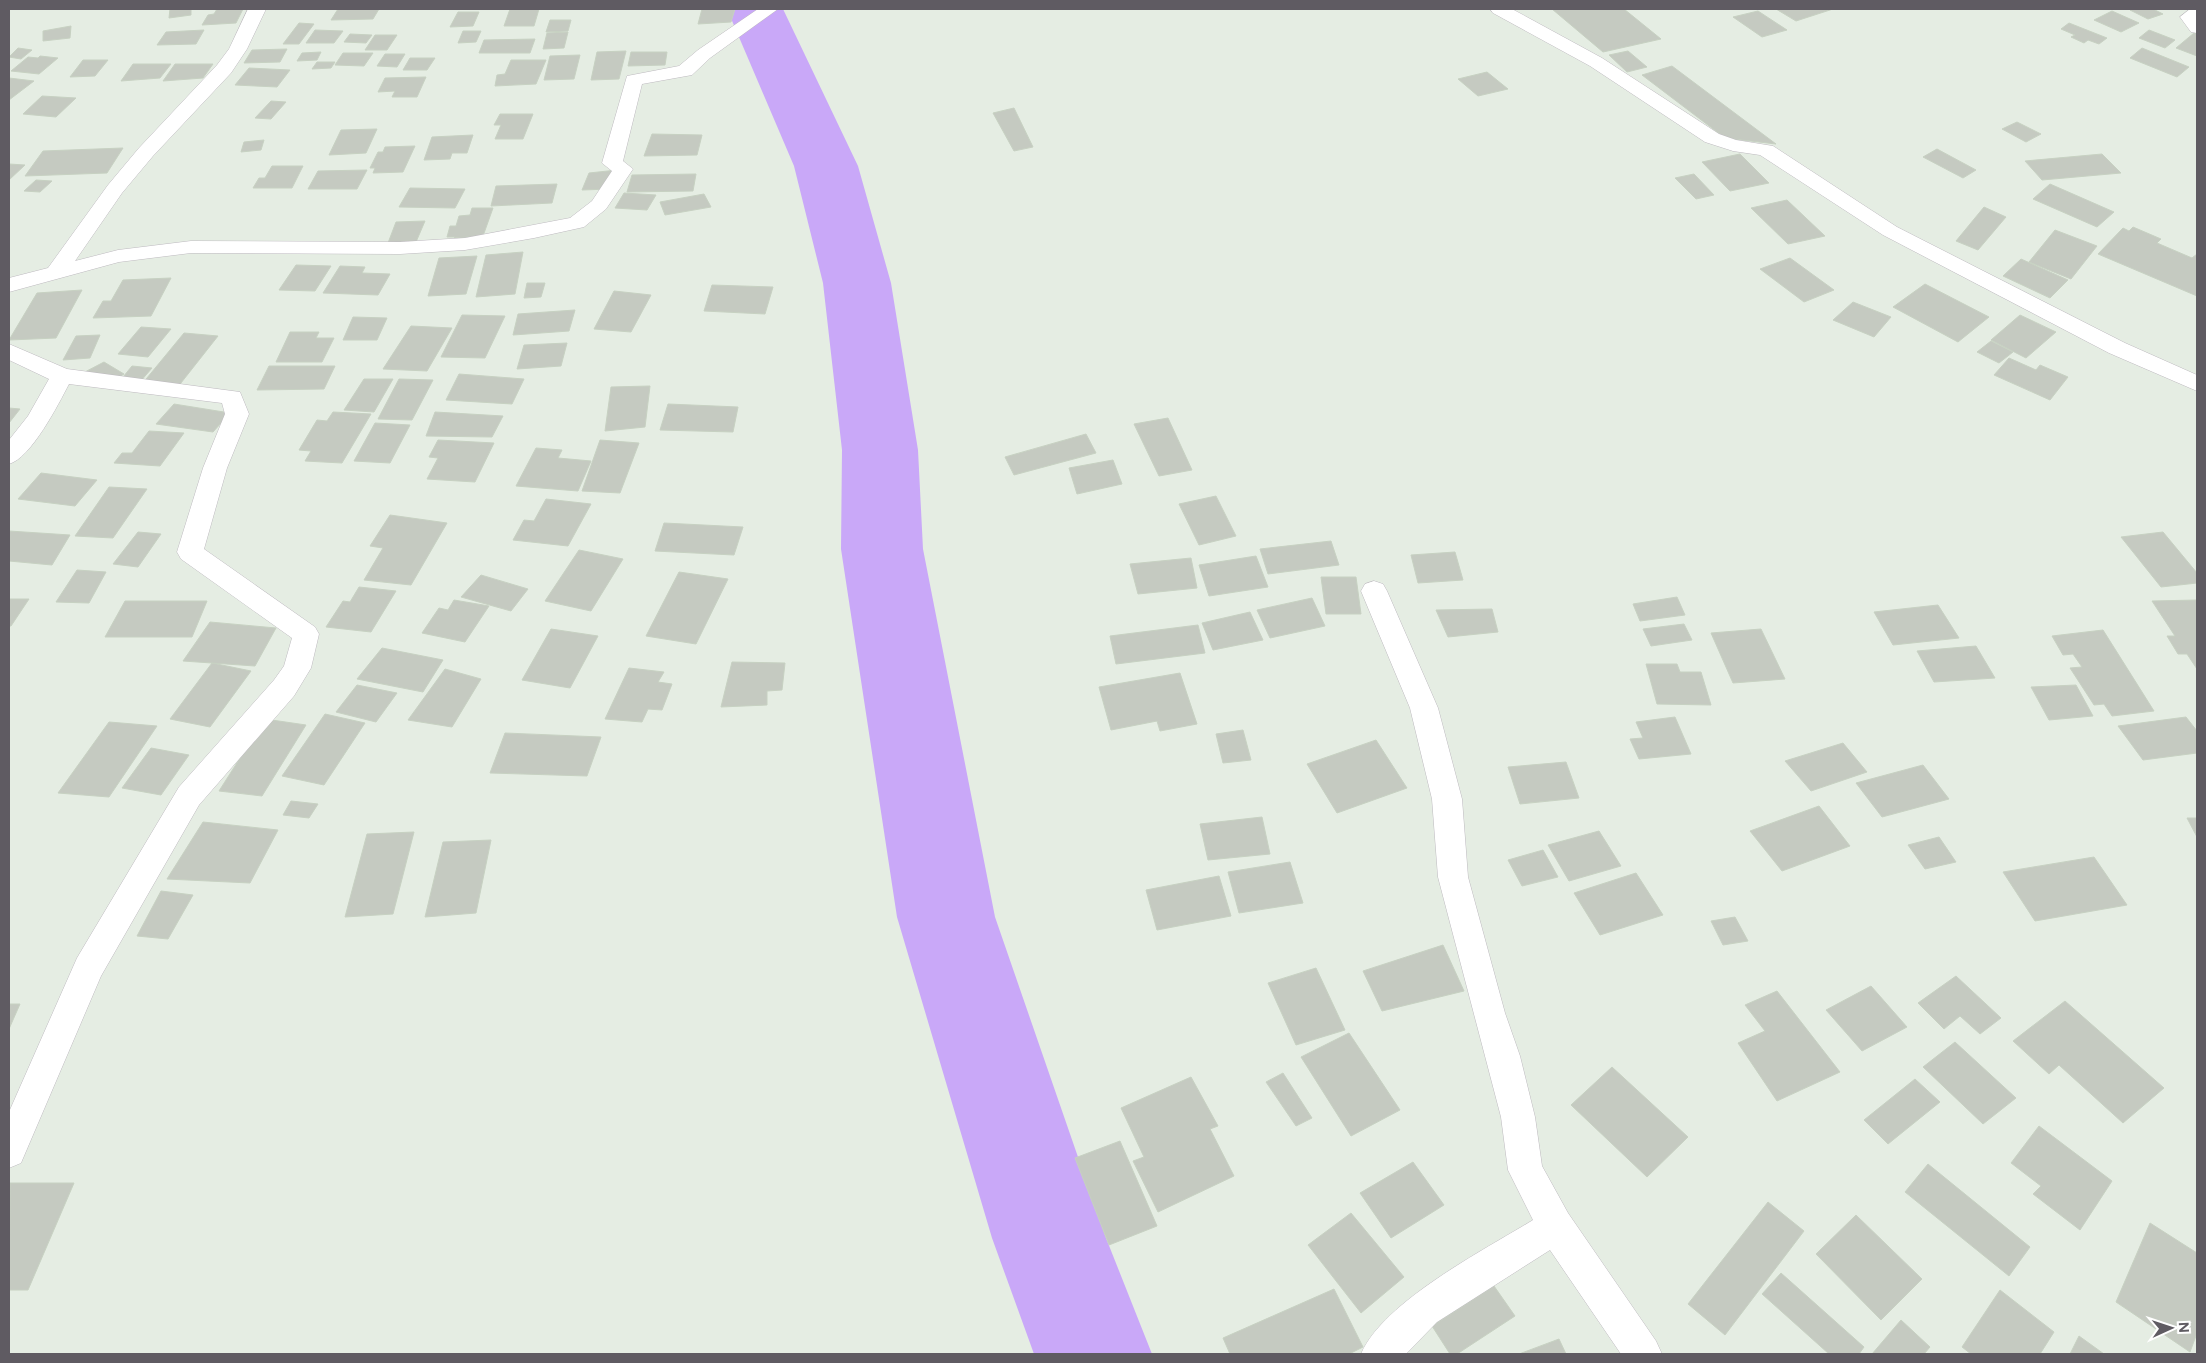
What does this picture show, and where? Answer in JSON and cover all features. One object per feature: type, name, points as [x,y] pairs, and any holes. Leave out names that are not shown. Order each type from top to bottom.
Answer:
[{"type":"street","points":[[58,271],[115,189],[146,152],[224,69],[238,49],[257,9]]},
{"type":"street","points":[[9,285],[118,256],[191,247],[400,248],[465,244],[577,223],[599,205],[624,169],[612,163],[634,80],[685,71],[704,54],[769,9]]},
{"type":"street","points":[[1499,9],[1596,62],[1712,138],[1732,145],[1766,150],[1890,231],[2117,348],[2197,384]]},
{"type":"street","points":[[2197,12],[2189,17],[2197,28]]},
{"type":"street","points":[[9,352],[62,376],[232,397],[237,414],[215,468],[190,552],[306,634],[297,668],[284,688],[189,796],[88,968],[9,1151]]},
{"type":"street","points":[[9,456],[38,420],[62,376]]},
{"type":"street","points":[[1374,590],[1424,708],[1447,799],[1453,877],[1518,1117],[1525,1170],[1555,1226],[1643,1354]]},
{"type":"street","points":[[1380,1354],[1424,1309],[1555,1226]]},
{"type":"building","points":[[170,9],[191,9],[191,15],[169,18]]},
{"type":"building","points":[[217,9],[243,9],[236,23],[202,25],[208,15],[214,14]]},
{"type":"building","points":[[338,9],[379,9],[373,19],[331,20]]},
{"type":"building","points":[[510,9],[539,9],[534,26],[504,26]]},
{"type":"building","points":[[702,9],[735,9],[731,22],[698,24]]},
{"type":"building","points":[[1552,9],[1624,9],[1661,39],[1603,52]]},
{"type":"building","points":[[1776,9],[1833,9],[1796,21]]},
{"type":"building","points":[[2153,9],[2163,14],[2148,19],[2130,10]]},
{"type":"building","points":[[1758,11],[1787,30],[1762,37],[1733,17]]},
{"type":"building","points":[[2112,11],[2139,23],[2121,32],[2094,20]]},
{"type":"building","points":[[458,12],[479,12],[473,26],[450,27]]},
{"type":"building","points":[[550,20],[571,20],[568,31],[546,32]]},
{"type":"building","points":[[299,23],[314,24],[299,44],[283,44]]},
{"type":"building","points":[[2069,23],[2107,38],[2099,44],[2088,40],[2084,43],[2071,37],[2075,35],[2061,29]]},
{"type":"building","points":[[71,26],[70,38],[43,41],[43,31]]},
{"type":"building","points":[[204,30],[196,44],[157,45],[166,32]]},
{"type":"building","points":[[315,30],[343,31],[334,43],[306,43]]},
{"type":"building","points":[[2149,30],[2175,40],[2165,48],[2139,38]]},
{"type":"building","points":[[463,31],[481,31],[476,42],[458,43]]},
{"type":"building","points":[[568,32],[564,48],[543,49],[547,33]]},
{"type":"building","points":[[2194,33],[2197,34],[2197,56],[2176,48]]},
{"type":"building","points":[[350,34],[372,35],[366,43],[344,42]]},
{"type":"building","points":[[375,35],[397,35],[387,50],[365,50]]},
{"type":"building","points":[[535,39],[530,53],[479,53],[484,40]]},
{"type":"building","points":[[18,48],[32,50],[21,59],[9,57]]},
{"type":"building","points":[[2142,48],[2189,67],[2177,77],[2130,58]]},
{"type":"building","points":[[287,49],[280,62],[244,63],[252,50]]},
{"type":"building","points":[[626,51],[619,79],[591,80],[597,52]]},
{"type":"building","points":[[1628,51],[1647,67],[1627,72],[1609,55]]},
{"type":"building","points":[[321,52],[317,60],[297,61],[302,53]]},
{"type":"building","points":[[631,52],[667,52],[665,65],[628,66]]},
{"type":"building","points":[[343,53],[373,53],[364,66],[335,65]]},
{"type":"building","points":[[385,54],[405,54],[397,67],[377,66]]},
{"type":"building","points":[[580,55],[574,79],[544,80],[550,56]]},
{"type":"building","points":[[40,56],[58,58],[39,74],[11,71],[28,57],[38,58]]},
{"type":"building","points":[[410,58],[435,58],[427,70],[403,70]]},
{"type":"building","points":[[83,60],[108,60],[95,76],[70,77]]},
{"type":"building","points":[[511,60],[546,60],[536,84],[495,86],[497,75],[505,74]]},
{"type":"building","points":[[317,62],[335,62],[331,68],[312,69]]},
{"type":"building","points":[[133,64],[171,64],[160,78],[121,81]]},
{"type":"building","points":[[175,64],[213,64],[203,78],[163,81]]},
{"type":"building","points":[[1672,66],[1776,144],[1725,138],[1642,75]]},
{"type":"building","points":[[249,68],[290,70],[277,87],[235,85]]},
{"type":"building","points":[[1487,72],[1508,89],[1478,96],[1458,79]]},
{"type":"building","points":[[426,77],[417,97],[392,97],[395,91],[378,92],[385,78]]},
{"type":"building","points":[[9,78],[34,81],[9,100]]},
{"type":"building","points":[[42,96],[76,98],[56,117],[23,114]]},
{"type":"building","points":[[271,101],[286,102],[271,119],[255,118]]},
{"type":"building","points":[[1014,108],[1033,147],[1014,151],[993,113]]},
{"type":"building","points":[[500,114],[533,114],[523,139],[495,139],[501,125],[494,125]]},
{"type":"building","points":[[2017,122],[2041,134],[2026,142],[2002,129]]},
{"type":"building","points":[[377,129],[366,153],[329,155],[341,130]]},
{"type":"building","points":[[652,134],[702,135],[697,155],[644,156]]},
{"type":"building","points":[[473,135],[467,153],[452,153],[450,159],[424,160],[432,137]]},
{"type":"building","points":[[264,140],[261,150],[241,152],[244,142]]},
{"type":"building","points":[[415,146],[403,172],[373,173],[375,168],[370,168],[378,152],[383,152],[385,147]]},
{"type":"building","points":[[123,148],[107,173],[25,176],[43,151]]},
{"type":"building","points":[[1937,149],[1976,170],[1963,178],[1923,157]]},
{"type":"building","points":[[1740,154],[1769,183],[1730,191],[1702,162]]},
{"type":"building","points":[[2102,154],[2121,173],[2042,180],[2025,161]]},
{"type":"building","points":[[9,164],[25,165],[9,180]]},
{"type":"building","points":[[272,166],[303,166],[292,188],[253,188],[259,178],[265,178]]},
{"type":"building","points":[[367,170],[357,189],[308,189],[318,171]]},
{"type":"building","points":[[617,170],[609,189],[582,190],[589,173]]},
{"type":"building","points":[[696,174],[693,191],[627,192],[632,175]]},
{"type":"building","points":[[1694,174],[1714,195],[1696,199],[1675,178]]},
{"type":"building","points":[[36,180],[52,181],[40,192],[24,191]]},
{"type":"building","points":[[557,184],[552,203],[491,206],[496,186]]},
{"type":"building","points":[[2050,184],[2114,212],[2097,227],[2033,199]]},
{"type":"building","points":[[410,188],[465,189],[455,208],[399,207]]},
{"type":"building","points":[[624,193],[656,195],[647,210],[615,208]]},
{"type":"building","points":[[704,194],[711,207],[665,215],[660,202]]},
{"type":"building","points":[[1787,200],[1825,236],[1788,244],[1751,208]]},
{"type":"building","points":[[1984,207],[2006,217],[1978,250],[1956,241]]},
{"type":"building","points":[[472,208],[493,208],[483,236],[447,237],[450,226],[456,226],[459,216],[470,215]]},
{"type":"building","points":[[425,221],[416,242],[388,243],[396,222]]},
{"type":"building","points":[[2133,227],[2161,239],[2157,243],[2192,258],[2197,254],[2197,296],[2098,254],[2123,228],[2129,231]]},
{"type":"building","points":[[2055,230],[2097,246],[2071,279],[2029,262]]},
{"type":"building","points":[[523,252],[515,294],[476,297],[486,255]]},
{"type":"building","points":[[477,256],[466,294],[428,296],[439,258]]},
{"type":"building","points":[[1790,258],[1834,290],[1804,302],[1760,269]]},
{"type":"building","points":[[2021,259],[2068,280],[2050,298],[2003,276]]},
{"type":"building","points":[[296,265],[331,266],[315,291],[279,290]]},
{"type":"building","points":[[340,266],[365,267],[362,273],[390,274],[378,295],[323,293]]},
{"type":"building","points":[[171,278],[151,316],[93,318],[103,301],[111,301],[123,280]]},
{"type":"building","points":[[527,283],[545,283],[541,297],[524,298]]},
{"type":"building","points":[[1925,284],[1989,317],[1958,342],[1893,307]]},
{"type":"building","points":[[712,285],[773,287],[765,314],[704,311]]},
{"type":"building","points":[[82,290],[56,338],[9,340],[37,293]]},
{"type":"building","points":[[614,291],[651,295],[631,332],[594,329]]},
{"type":"building","points":[[1853,302],[1891,317],[1874,337],[1833,320]]},
{"type":"building","points":[[575,310],[569,331],[513,335],[518,314]]},
{"type":"building","points":[[462,315],[505,316],[485,358],[441,357]]},
{"type":"building","points":[[2020,315],[2056,332],[2026,358],[1991,340]]},
{"type":"building","points":[[353,317],[387,318],[377,340],[343,340]]},
{"type":"building","points":[[411,326],[452,328],[427,371],[383,369]]},
{"type":"building","points":[[141,327],[171,329],[148,357],[118,354]]},
{"type":"building","points":[[290,332],[319,332],[316,338],[334,338],[322,362],[276,362]]},
{"type":"building","points":[[184,333],[218,336],[177,388],[142,384]]},
{"type":"building","points":[[100,335],[90,358],[63,360],[76,336]]},
{"type":"building","points":[[1991,341],[2013,352],[1999,363],[1977,352]]},
{"type":"building","points":[[567,343],[561,366],[517,369],[524,345]]},
{"type":"building","points":[[2009,358],[2036,370],[2040,365],[2068,377],[2050,400],[1994,375]]},
{"type":"building","points":[[104,362],[124,374],[106,385],[83,373]]},
{"type":"building","points":[[132,366],[152,368],[133,390],[114,388]]},
{"type":"building","points":[[269,366],[335,366],[324,389],[257,390]]},
{"type":"building","points":[[459,374],[524,379],[512,404],[446,400]]},
{"type":"building","points":[[364,379],[393,379],[374,412],[344,410]]},
{"type":"building","points":[[399,379],[433,380],[412,420],[378,419]]},
{"type":"building","points":[[650,386],[645,427],[605,431],[611,387]]},
{"type":"building","points":[[174,404],[230,413],[213,432],[156,424]]},
{"type":"building","points":[[668,404],[738,407],[733,432],[660,430]]},
{"type":"building","points":[[9,408],[20,409],[9,423]]},
{"type":"building","points":[[333,412],[371,414],[342,463],[305,461],[311,451],[299,450],[317,420],[327,421]]},
{"type":"building","points":[[435,412],[503,416],[492,437],[426,436]]},
{"type":"building","points":[[1168,418],[1192,470],[1159,476],[1134,424]]},
{"type":"building","points":[[375,423],[410,425],[390,463],[354,461]]},
{"type":"building","points":[[149,431],[184,433],[160,466],[114,463],[122,453],[132,453]]},
{"type":"building","points":[[1086,434],[1096,453],[1014,475],[1005,457]]},
{"type":"building","points":[[438,440],[494,443],[475,482],[427,479],[438,458],[429,457]]},
{"type":"building","points":[[600,440],[639,443],[620,493],[582,491]]},
{"type":"building","points":[[536,448],[562,450],[558,458],[591,461],[578,491],[516,486]]},
{"type":"building","points":[[1113,460],[1122,484],[1077,494],[1069,468]]},
{"type":"building","points":[[41,473],[97,480],[75,506],[18,499]]},
{"type":"building","points":[[109,487],[147,489],[113,538],[75,536]]},
{"type":"building","points":[[1216,496],[1236,536],[1199,545],[1179,504]]},
{"type":"building","points":[[546,499],[591,504],[568,546],[513,540],[524,520],[534,521]]},
{"type":"building","points":[[390,515],[447,523],[411,585],[364,580],[383,548],[370,546]]},
{"type":"building","points":[[664,523],[743,527],[734,555],[655,551]]},
{"type":"building","points":[[9,531],[70,535],[52,565],[9,561]]},
{"type":"building","points":[[138,532],[161,534],[138,567],[113,564]]},
{"type":"building","points":[[2163,532],[2197,573],[2197,583],[2161,587],[2121,537]]},
{"type":"building","points":[[1331,541],[1339,565],[1268,574],[1260,549]]},
{"type":"building","points":[[579,550],[623,559],[591,611],[545,601]]},
{"type":"building","points":[[1455,552],[1463,580],[1418,583],[1411,555]]},
{"type":"building","points":[[1256,556],[1268,587],[1209,596],[1199,565]]},
{"type":"building","points":[[1191,558],[1197,588],[1138,594],[1130,564]]},
{"type":"building","points":[[77,570],[106,572],[89,603],[56,602]]},
{"type":"building","points":[[679,572],[728,579],[696,644],[646,636]]},
{"type":"building","points":[[481,575],[528,589],[511,611],[461,597]]},
{"type":"building","points":[[1321,577],[1356,577],[1361,614],[1326,614]]},
{"type":"building","points":[[359,587],[396,591],[371,632],[326,627],[343,601],[350,602]]},
{"type":"building","points":[[1677,597],[1685,615],[1640,621],[1633,604]]},
{"type":"building","points":[[1312,598],[1325,626],[1270,638],[1257,610]]},
{"type":"building","points":[[9,599],[29,599],[11,626],[9,626]]},
{"type":"building","points":[[454,600],[489,606],[465,642],[422,633],[439,608],[448,610]]},
{"type":"building","points":[[2197,600],[2197,669],[2187,654],[2178,654],[2167,636],[2175,636],[2152,601]]},
{"type":"building","points":[[125,601],[207,601],[192,637],[105,637]]},
{"type":"building","points":[[1938,605],[1959,638],[1893,645],[1874,612]]},
{"type":"building","points":[[1492,609],[1498,632],[1448,637],[1436,610]]},
{"type":"building","points":[[1250,612],[1263,640],[1213,650],[1202,623]]},
{"type":"building","points":[[210,622],[276,628],[255,666],[183,661]]},
{"type":"building","points":[[1684,624],[1692,640],[1651,646],[1643,629]]},
{"type":"building","points":[[1198,625],[1205,653],[1116,664],[1110,636]]},
{"type":"building","points":[[551,629],[598,636],[570,688],[522,680]]},
{"type":"building","points":[[1761,629],[1785,679],[1733,683],[1711,633]]},
{"type":"building","points":[[2103,630],[2154,711],[2112,716],[2104,704],[2094,705],[2070,668],[2082,667],[2073,654],[2063,655],[2052,636]]},
{"type":"building","points":[[1976,646],[1995,678],[1934,682],[1917,651]]},
{"type":"building","points":[[382,648],[443,660],[423,692],[357,679]]},
{"type":"building","points":[[732,662],[785,663],[782,690],[767,691],[767,705],[721,707]]},
{"type":"building","points":[[212,663],[251,671],[210,727],[170,719]]},
{"type":"building","points":[[1646,664],[1677,664],[1680,672],[1701,672],[1711,705],[1657,704]]},
{"type":"building","points":[[629,668],[664,672],[658,682],[672,684],[662,710],[648,709],[642,722],[605,719]]},
{"type":"building","points":[[445,669],[481,679],[452,727],[408,720]]},
{"type":"building","points":[[1180,673],[1197,724],[1160,731],[1157,721],[1111,730],[1099,687]]},
{"type":"building","points":[[357,685],[397,693],[376,722],[336,712]]},
{"type":"building","points":[[2076,685],[2093,716],[2049,720],[2031,687]]},
{"type":"building","points":[[325,714],[365,723],[324,785],[282,776]]},
{"type":"building","points":[[1675,717],[1691,754],[1639,759],[1630,739],[1643,738],[1636,722]]},
{"type":"building","points":[[2186,717],[2197,731],[2197,753],[2143,760],[2118,726]]},
{"type":"building","points":[[265,719],[306,725],[262,796],[219,791]]},
{"type":"building","points":[[109,722],[157,726],[109,797],[58,793]]},
{"type":"building","points":[[1243,730],[1251,760],[1223,763],[1216,734]]},
{"type":"building","points":[[505,733],[601,737],[587,776],[490,773]]},
{"type":"building","points":[[1376,740],[1407,788],[1337,813],[1307,764]]},
{"type":"building","points":[[1843,743],[1867,772],[1811,791],[1785,761]]},
{"type":"building","points":[[151,748],[189,755],[161,795],[122,788]]},
{"type":"building","points":[[1566,762],[1579,798],[1520,804],[1508,767]]},
{"type":"building","points":[[1923,765],[1949,799],[1882,817],[1856,783]]},
{"type":"building","points":[[291,801],[318,804],[309,818],[283,815]]},
{"type":"building","points":[[1819,806],[1850,846],[1782,871],[1750,831]]},
{"type":"building","points":[[1262,817],[1270,854],[1208,860],[1200,824]]},
{"type":"building","points":[[2187,818],[2197,818],[2197,837]]},
{"type":"building","points":[[203,822],[278,830],[250,883],[167,879]]},
{"type":"building","points":[[1599,831],[1621,866],[1569,881],[1548,845]]},
{"type":"building","points":[[414,832],[393,914],[345,917],[367,834]]},
{"type":"building","points":[[1939,837],[1956,862],[1925,869],[1908,845]]},
{"type":"building","points":[[491,840],[476,913],[425,917],[443,842]]},
{"type":"building","points":[[1543,850],[1558,877],[1522,886],[1508,860]]},
{"type":"building","points":[[2094,857],[2127,905],[2035,921],[2003,872]]},
{"type":"building","points":[[1290,862],[1303,903],[1239,913],[1228,872]]},
{"type":"building","points":[[1636,873],[1663,915],[1600,935],[1574,893]]},
{"type":"building","points":[[1219,876],[1231,916],[1157,930],[1146,890]]},
{"type":"building","points":[[161,891],[193,895],[168,939],[137,936]]},
{"type":"building","points":[[1735,917],[1748,941],[1723,945],[1711,921]]},
{"type":"building","points":[[1443,945],[1464,991],[1382,1011],[1363,971]]},
{"type":"building","points":[[1316,968],[1345,1030],[1296,1045],[1268,983]]},
{"type":"building","points":[[1956,976],[2001,1018],[1980,1034],[1960,1016],[1944,1029],[1918,1003]]},
{"type":"building","points":[[1871,986],[1907,1027],[1862,1051],[1826,1010]]},
{"type":"building","points":[[1777,991],[1840,1072],[1777,1101],[1738,1043],[1765,1031],[1745,1005]]},
{"type":"building","points":[[2065,1001],[2164,1088],[2123,1123],[2059,1065],[2049,1074],[2013,1041]]},
{"type":"building","points":[[9,1004],[20,1004],[9,1029]]},
{"type":"building","points":[[1349,1033],[1400,1110],[1351,1136],[1301,1057]]},
{"type":"building","points":[[1955,1042],[2016,1098],[1983,1124],[1923,1067]]},
{"type":"building","points":[[1612,1067],[1688,1137],[1647,1177],[1571,1105]]},
{"type":"building","points":[[1283,1073],[1312,1118],[1296,1126],[1266,1082]]},
{"type":"building","points":[[1191,1077],[1218,1126],[1210,1129],[1234,1176],[1158,1212],[1133,1161],[1144,1157],[1121,1108]]},
{"type":"building","points":[[1915,1079],[1940,1102],[1888,1144],[1864,1120]]},
{"type":"building","points":[[2039,1126],[2112,1181],[2080,1230],[2033,1194],[2041,1186],[2011,1163]]},
{"type":"building","points":[[1120,1141],[1157,1226],[1109,1245],[1075,1158]]},
{"type":"building","points":[[1413,1162],[1444,1205],[1391,1238],[1360,1193]]},
{"type":"building","points":[[1928,1164],[2030,1247],[2009,1276],[1905,1192]]},
{"type":"building","points":[[10,1183],[74,1183],[28,1290],[9,1290]]},
{"type":"building","points":[[1768,1202],[1804,1231],[1725,1335],[1688,1304]]},
{"type":"building","points":[[1351,1213],[1404,1277],[1361,1313],[1308,1245]]},
{"type":"building","points":[[1856,1215],[1922,1279],[1881,1320],[1816,1254]]},
{"type":"building","points":[[2150,1223],[2197,1253],[2197,1333],[2190,1352],[2116,1302]]},
{"type":"building","points":[[1781,1273],[1864,1347],[1859,1354],[1829,1354],[1762,1294]]},
{"type":"building","points":[[1494,1286],[1515,1316],[1457,1354],[1450,1354],[1432,1326]]},
{"type":"building","points":[[1334,1289],[1363,1347],[1349,1354],[1230,1354],[1223,1338]]},
{"type":"building","points":[[2000,1290],[2054,1332],[2040,1354],[1971,1354],[1962,1347]]},
{"type":"building","points":[[1901,1320],[1930,1347],[1924,1354],[1872,1354]]},
{"type":"building","points":[[2079,1336],[2104,1354],[2070,1354]]},
{"type":"building","points":[[1559,1339],[1566,1354],[1519,1354]]},
{"type":"waterway","points":[[755,9],[826,166],[857,283],[880,450],[882,549],[946,917],[1049,1238],[1093,1354]]}]
